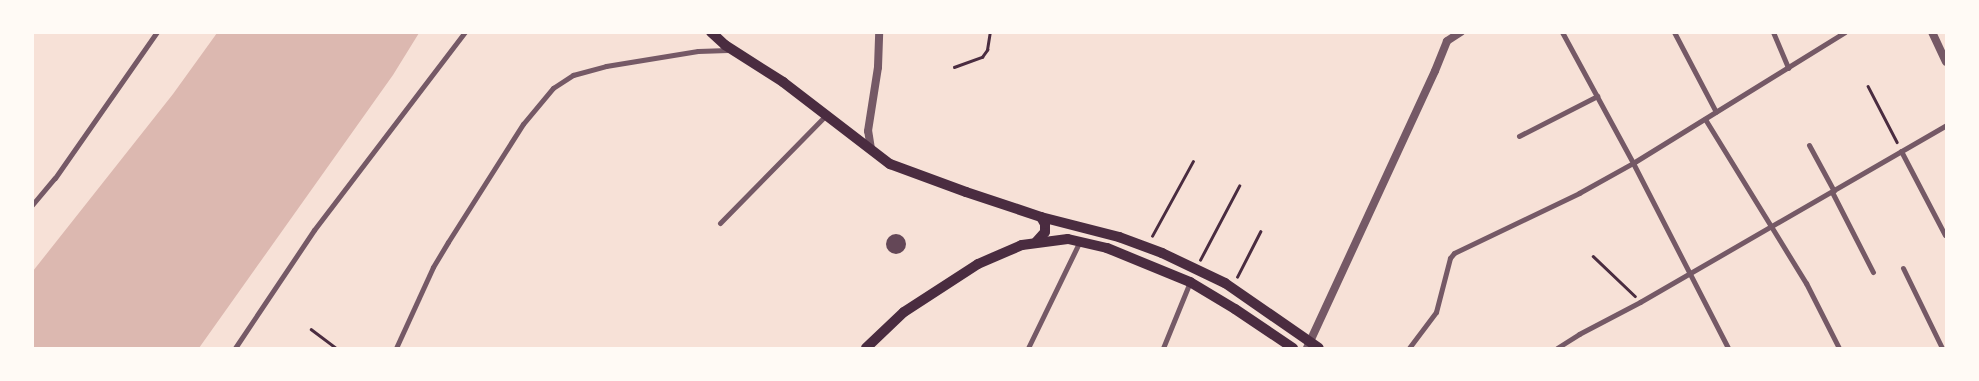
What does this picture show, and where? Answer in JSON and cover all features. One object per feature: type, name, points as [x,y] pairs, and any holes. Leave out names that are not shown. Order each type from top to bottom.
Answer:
[{"type":"main road","points":[[711,32],[734,50],[768,71],[899,168],[1041,217],[1119,237],[1146,247],[1196,269],[1231,288],[1312,346]]},
{"type":"main road","points":[[1036,242],[1046,232],[1046,224],[1041,217]]},
{"type":"main road","points":[[866,348],[904,312],[950,280],[999,254],[1036,242],[1080,240],[1114,250],[1190,282],[1235,308],[1294,348]]},
{"type":"street","points":[[32,205],[55,178],[157,32]]},
{"type":"street","points":[[235,348],[314,230],[465,32]]},
{"type":"street","points":[[871,149],[868,131],[878,67],[879,32]]},
{"type":"street","points":[[1312,346],[1436,71],[1450,32]]},
{"type":"street","points":[[1447,41],[1461,32]]},
{"type":"street","points":[[1562,32],[1633,163],[1728,348]]},
{"type":"street","points":[[1674,32],[1716,112]]},
{"type":"street","points":[[1773,32],[1788,68]]},
{"type":"street","points":[[1409,348],[1436,312],[1450,258],[1454,253],[1579,192],[1633,163],[1845,32]]},
{"type":"street","points":[[1932,32],[1946,62]]},
{"type":"street","points":[[396,348],[433,267],[448,242],[523,124],[553,88],[573,75],[606,66],[698,51],[734,50]]},
{"type":"street","points":[[1519,136],[1597,96]]},
{"type":"street","points":[[720,223],[827,115]]},
{"type":"street","points":[[1705,119],[1806,283],[1838,348]]},
{"type":"street","points":[[1557,348],[1833,192],[1946,125]]},
{"type":"street","points":[[1809,145],[1873,272]]},
{"type":"street","points":[[1902,151],[1945,235]]},
{"type":"street","points":[[1028,348],[1080,240]]},
{"type":"street","points":[[1903,268],[1942,348]]},
{"type":"street","points":[[1163,348],[1190,282]]},
{"type":"path","points":[[954,67],[982,57],[987,50],[990,32]]},
{"type":"path","points":[[1868,86],[1902,151]]},
{"type":"path","points":[[1146,247],[1193,161]]},
{"type":"path","points":[[1196,269],[1239,186]]},
{"type":"path","points":[[1231,288],[1260,232]]},
{"type":"path","points":[[1592,256],[1640,302]]},
{"type":"path","points":[[311,329],[336,348]]},
{"type":"shaded area","points":[[217,33],[419,33],[393,75],[199,348],[33,348],[33,271],[173,94]]},
{"type":"building","points":[[896,234],[903,237],[906,244],[903,251],[896,254],[889,251],[886,244],[889,237]]}]
